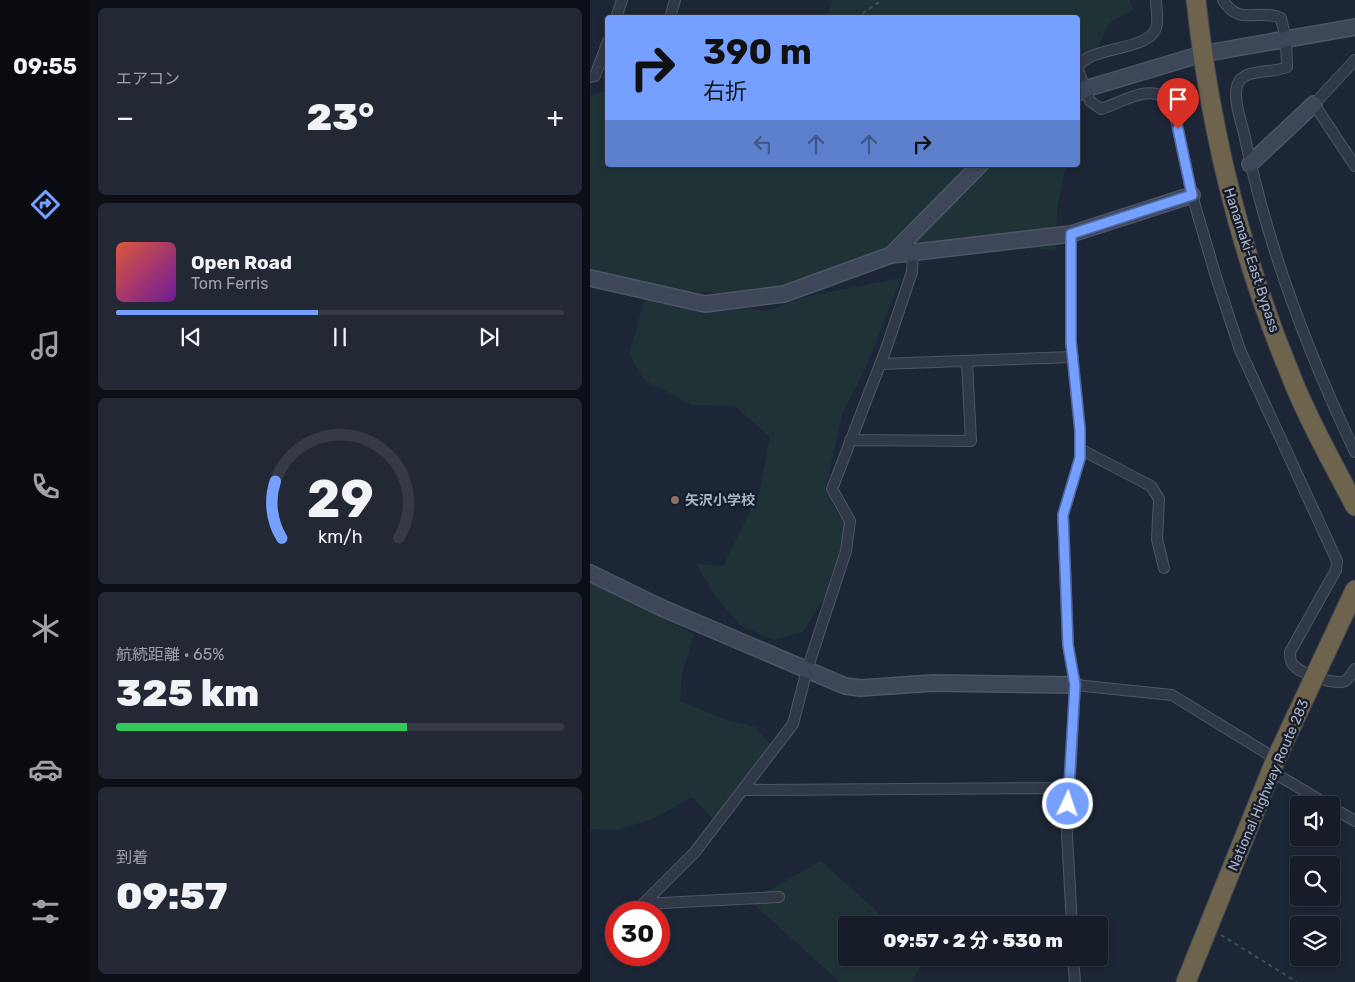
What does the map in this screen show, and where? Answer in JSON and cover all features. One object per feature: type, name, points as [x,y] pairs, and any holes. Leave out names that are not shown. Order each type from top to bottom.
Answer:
[{"type":"highway","name":"Hanamaki-East Bypass","points":[[1196,0],[1202,54],[1221,159],[1268,314],[1293,382],[1355,506]]},
{"type":"highway","name":"National Highway Route 283","points":[[1186,982],[1273,765],[1355,590]]},
{"type":"street","points":[[617,15],[622,0]]},
{"type":"street","points":[[671,15],[675,0]]},
{"type":"street","points":[[1080,64],[1081,61],[1092,56],[1144,40],[1152,35],[1157,25],[1156,0]]},
{"type":"street","points":[[1223,0],[1228,8],[1240,16],[1271,14],[1280,18],[1286,40],[1287,67],[1279,71],[1251,74],[1242,78],[1237,86],[1237,97],[1250,164],[1276,261],[1303,333],[1355,452]]},
{"type":"street","points":[[1355,27],[1202,54],[1081,91],[1101,109],[1148,91],[1162,94],[1172,101],[1192,195],[1240,350],[1337,561],[1336,570],[1290,652],[1290,662],[1296,668],[1314,677],[1338,683],[1347,681],[1355,669]]},
{"type":"street","points":[[590,77],[595,76],[605,50]]},
{"type":"street","points":[[1250,164],[1314,104],[1355,60]]},
{"type":"street","points":[[1314,104],[1355,166]]},
{"type":"street","points":[[778,897],[643,904],[695,852],[793,724],[807,670],[846,551],[850,521],[832,489],[880,364],[912,272],[910,246],[978,167]]},
{"type":"street","points":[[590,278],[705,304],[784,294],[891,255],[910,246],[1071,234],[1192,195]]},
{"type":"street","points":[[1071,234],[1073,357],[1080,449],[1080,458],[1063,515],[1068,645],[1075,685],[1068,788],[1067,835],[1072,916]]},
{"type":"street","points":[[880,364],[1073,357]]},
{"type":"street","points":[[850,440],[971,441],[967,361]]},
{"type":"street","points":[[1080,449],[1151,486],[1159,499],[1157,539],[1164,568]]},
{"type":"street","points":[[590,573],[662,608],[845,686],[861,688],[932,683],[1075,685],[1172,695],[1316,796]]},
{"type":"street","points":[[743,790],[1068,788]]},
{"type":"street","points":[[1340,812],[1355,821]]},
{"type":"street","points":[[1074,966],[1075,982]]},
{"type":"path","points":[[860,15],[882,0]]},
{"type":"path","points":[[1208,927],[1297,982]]},
{"type":"green space","points":[[833,0],[1130,0],[1133,10],[1109,23],[1099,46],[1080,57],[1080,15],[824,15],[828,13]]},
{"type":"green space","points":[[605,91],[605,167],[1066,167],[1057,208],[1056,251],[982,241],[749,296],[669,289],[590,271],[590,95]]},
{"type":"green space","points":[[901,278],[866,367],[842,414],[825,491],[847,530],[852,553],[803,632],[773,640],[740,625],[715,596],[696,564],[723,566],[759,494],[770,437],[735,406],[692,405],[644,380],[629,354],[646,294],[767,311],[809,296]]},
{"type":"green space","points":[[590,577],[694,634],[682,674],[680,701],[724,719],[755,727],[776,750],[713,819],[692,797],[653,819],[617,830],[590,829]]},
{"type":"green space","points":[[821,861],[882,916],[838,916],[838,966],[920,966],[912,982],[840,982],[750,901]]},
{"type":"place","name":"矢沢小学校","points":[[675,500]]},
{"type":"route","points":[[1068,804],[1075,685],[1068,645],[1063,515],[1080,458],[1080,430],[1071,342],[1071,234],[1192,195],[1178,129]]}]
